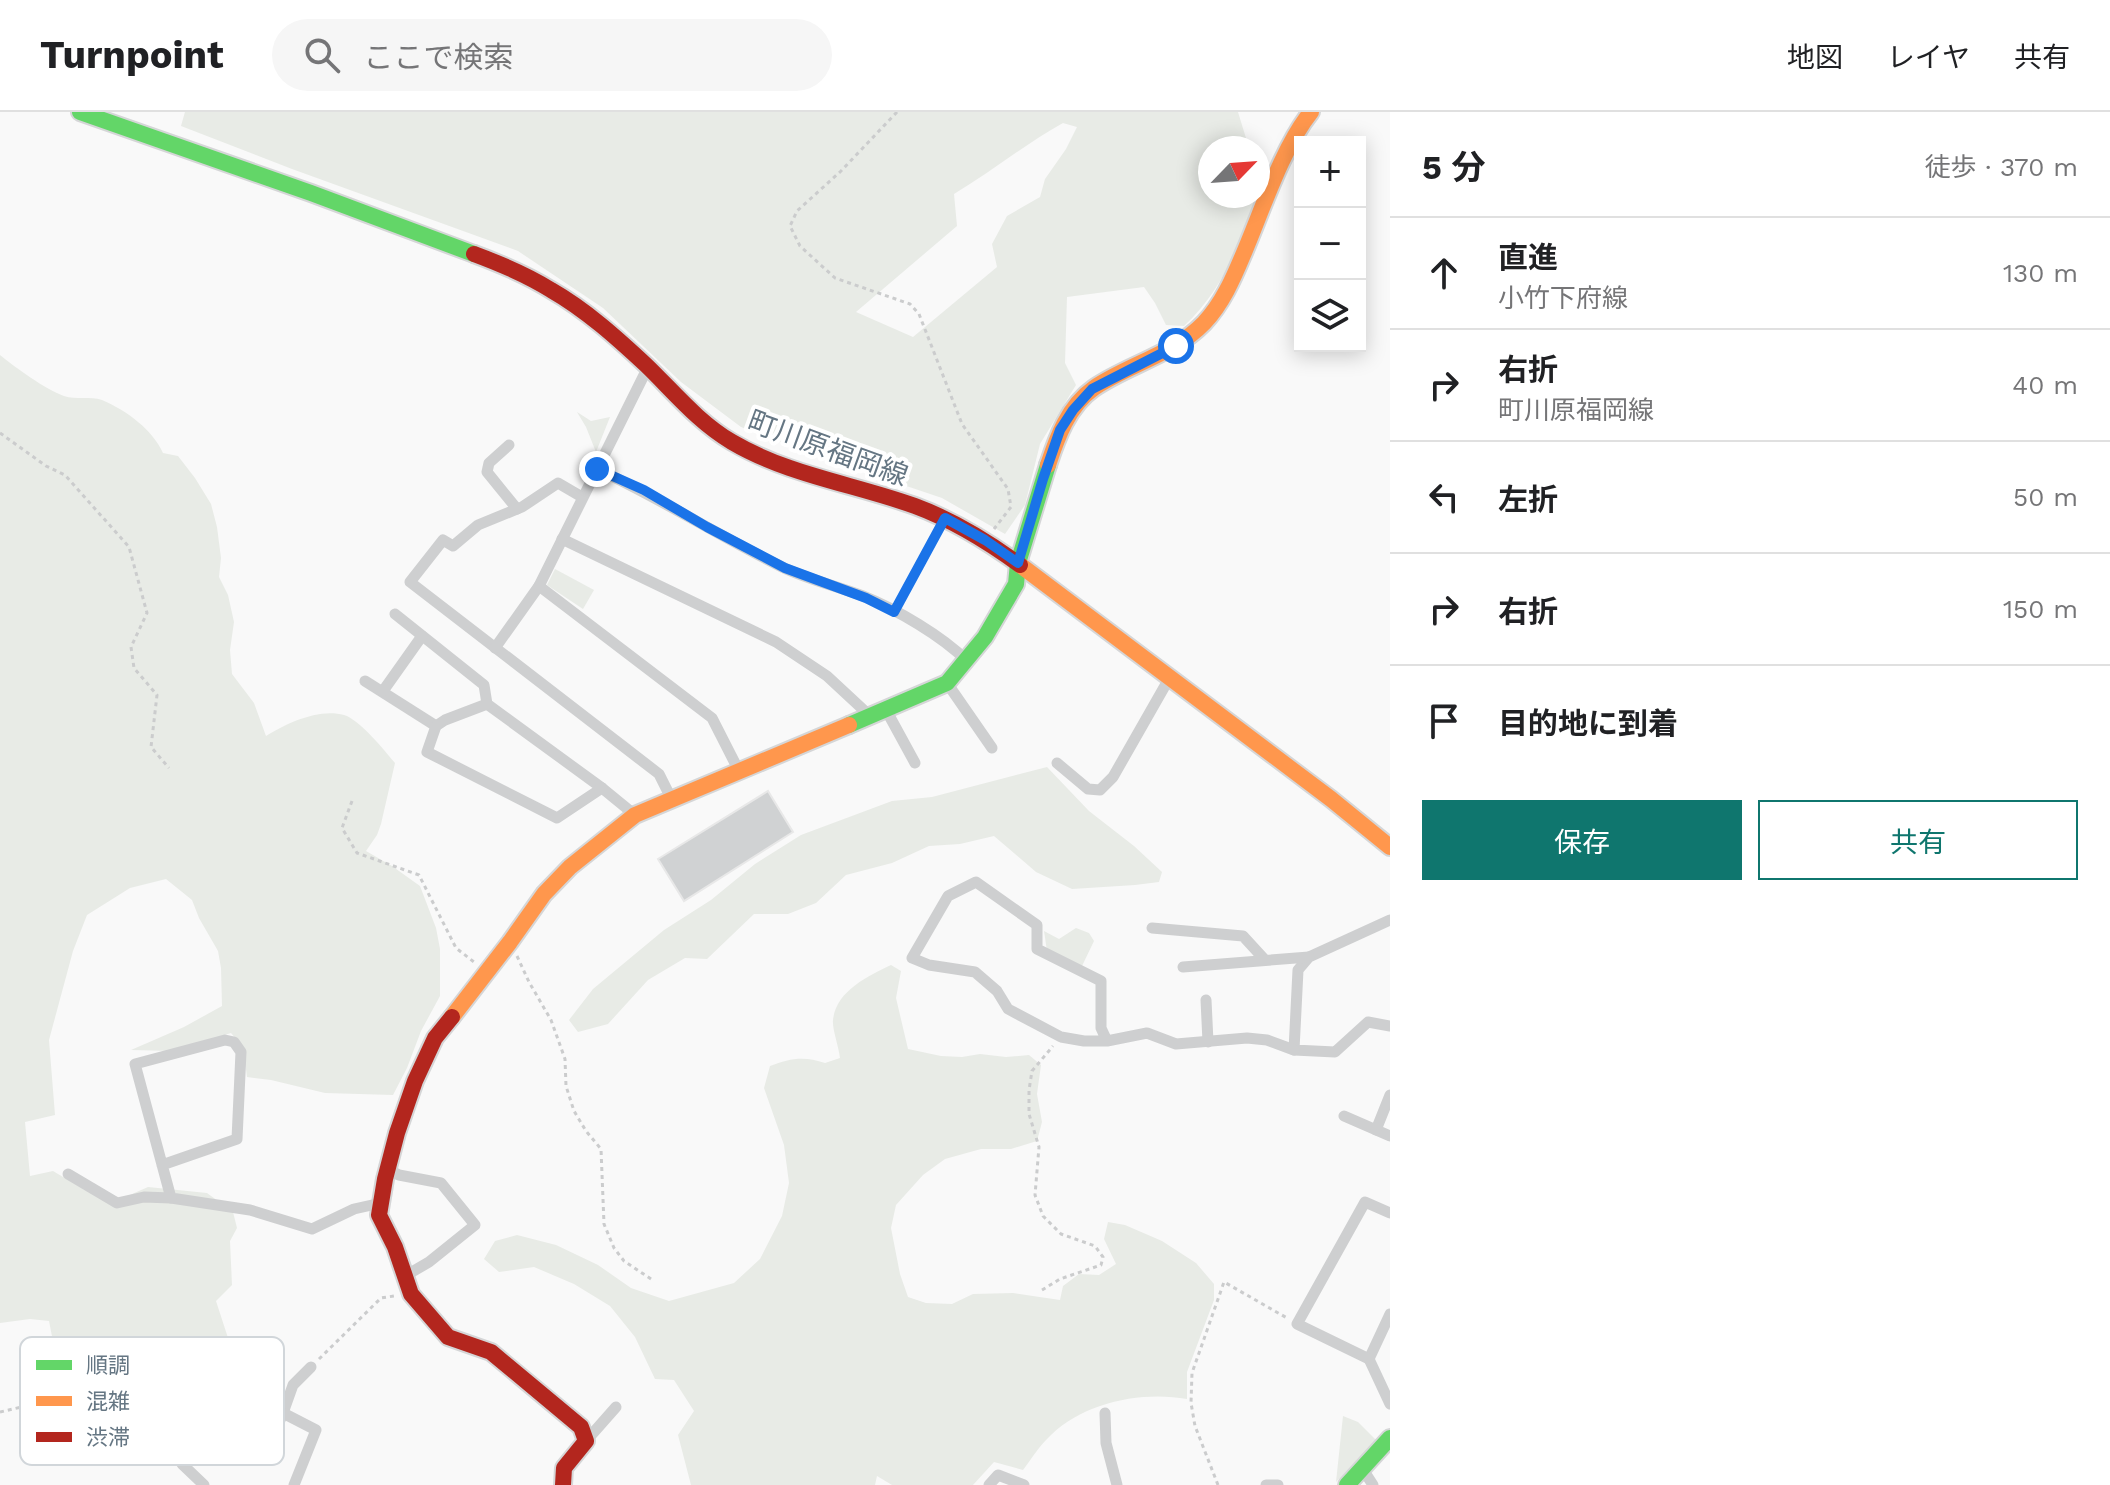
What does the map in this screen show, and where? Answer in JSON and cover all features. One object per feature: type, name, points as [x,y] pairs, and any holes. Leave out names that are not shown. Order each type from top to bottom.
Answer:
[{"type":"main road","name":"町川原福岡線","points":[[80,112],[343,204],[510,269],[550,289],[574,305],[648,367],[690,410],[733,443],[822,479],[945,518],[985,540],[1331,799],[1390,847]]},
{"type":"main road","points":[[563,1485],[564,1468],[586,1441],[581,1427],[491,1352],[448,1337],[411,1294],[395,1247],[379,1215],[397,1133],[415,1081],[435,1038],[544,894],[570,867],[635,815],[947,683],[985,637],[1016,584],[1018,563],[1060,430],[1092,389],[1176,346],[1204,323],[1229,289],[1279,171],[1300,126],[1311,112]]},
{"type":"main road","points":[[1347,1485],[1390,1438]]},
{"type":"street","points":[[495,648],[539,586],[648,367]]},
{"type":"street","points":[[509,445],[489,463],[487,472],[517,509]]},
{"type":"street","points":[[597,469],[644,490],[785,568],[866,598],[894,612],[924,628],[967,661]]},
{"type":"street","points":[[582,497],[558,483],[517,509],[478,525],[453,546],[443,540],[410,582],[659,774],[672,800]]},
{"type":"street","points":[[562,539],[776,642],[827,676],[869,715]]},
{"type":"street","points":[[539,586],[712,718],[739,771]]},
{"type":"street","points":[[395,614],[484,685],[487,704],[635,815]]},
{"type":"street","points":[[383,691],[422,636]]},
{"type":"street","points":[[1057,763],[1088,789],[1100,790],[1113,777],[1170,677]]},
{"type":"street","points":[[365,681],[436,726]]},
{"type":"street","points":[[947,683],[992,748]]},
{"type":"street","points":[[487,704],[436,726],[427,752],[557,818],[602,788]]},
{"type":"street","points":[[885,708],[915,763]]},
{"type":"street","points":[[1107,1041],[1101,1028],[1101,981],[1037,949],[1037,925],[976,882],[948,896],[912,958],[929,965],[975,972],[997,991],[1008,1009],[1061,1037],[1107,1041],[1147,1033],[1176,1044],[1247,1038],[1267,1040],[1294,1050],[1335,1052],[1368,1022],[1390,1026]]},
{"type":"street","points":[[1183,967],[1309,957],[1390,920]]},
{"type":"street","points":[[1152,928],[1243,936],[1265,960]]},
{"type":"street","points":[[1294,1050],[1298,970],[1309,957]]},
{"type":"street","points":[[1206,1000],[1208,1042]]},
{"type":"street","points":[[162,1165],[237,1139],[241,1052],[234,1042],[225,1040],[135,1064],[162,1165],[171,1198]]},
{"type":"street","points":[[1376,1130],[1390,1095]]},
{"type":"street","points":[[1344,1116],[1390,1136]]},
{"type":"street","points":[[387,1169],[399,1175],[441,1183],[475,1225],[429,1262],[405,1276]]},
{"type":"street","points":[[68,1174],[117,1203],[144,1197],[171,1198],[250,1210],[312,1229],[354,1209],[381,1203]]},
{"type":"street","points":[[1390,1213],[1365,1202],[1297,1324],[1369,1359],[1390,1404]]},
{"type":"street","points":[[1369,1359],[1390,1314]]},
{"type":"street","points":[[284,1410],[293,1385],[311,1367]]},
{"type":"street","points":[[586,1441],[616,1407]]},
{"type":"street","points":[[1105,1413],[1106,1443],[1117,1485]]},
{"type":"street","points":[[284,1414],[316,1430],[294,1485]]},
{"type":"street","points":[[183,1465],[204,1485]]},
{"type":"street","points":[[1362,1468],[1373,1485]]},
{"type":"street","points":[[989,1485],[998,1475],[1024,1485]]},
{"type":"street","points":[[1266,1485],[1276,1485]]},
{"type":"lane","points":[[894,612],[945,518]]},
{"type":"path","points":[[897,112],[841,171],[797,211],[790,226],[800,246],[835,278],[910,304],[919,314],[962,424],[1008,489],[1011,507],[985,540]]},
{"type":"path","points":[[0,433],[46,466],[65,475],[129,547],[147,613],[131,647],[134,668],[157,695],[151,747],[169,768]]},
{"type":"path","points":[[352,801],[342,828],[357,853],[419,875],[456,948],[487,971]]},
{"type":"path","points":[[510,942],[551,1020],[565,1059],[566,1086],[574,1111],[601,1149],[604,1224],[614,1248],[624,1261],[651,1279]]},
{"type":"path","points":[[1042,1290],[1060,1279],[1101,1265],[1103,1257],[1095,1246],[1061,1234],[1043,1216],[1035,1195],[1039,1147],[1029,1114],[1032,1071],[1061,1037]]},
{"type":"path","points":[[1218,1485],[1195,1426],[1191,1403],[1192,1373],[1224,1282],[1297,1324]]},
{"type":"path","points":[[311,1367],[381,1298],[411,1294]]},
{"type":"path","points":[[0,1412],[20,1407]]},
{"type":"shaded area","points":[[185,112],[1238,112],[1245,136],[1198,136],[1198,208],[1253,208],[1220,282],[1184,326],[1166,325],[1144,287],[1067,297],[1065,363],[1076,385],[1040,444],[1025,505],[1005,534],[942,498],[741,427],[681,382],[603,308],[518,251],[181,126]],"holes":[[[1063,123],[1077,127],[1045,179],[1040,197],[1007,216],[992,244],[997,267],[913,337],[856,312],[957,226],[954,194]]]},
{"type":"shaded area","points":[[0,355],[56,393],[102,400],[120,409],[146,429],[163,453],[178,456],[195,478],[211,504],[217,527],[221,558],[219,577],[228,595],[234,622],[230,650],[232,674],[254,703],[266,736],[314,715],[344,715],[364,729],[395,763],[381,824],[366,851],[420,886],[436,928],[440,949],[440,996],[393,1095],[325,1093],[247,1077],[243,1047],[231,1033],[173,1051],[131,1050],[222,1006],[218,951],[192,900],[166,879],[130,888],[87,915],[73,951],[49,1040],[55,1115],[25,1122],[30,1176],[53,1171],[85,1190],[123,1198],[148,1187],[207,1193],[233,1212],[237,1228],[230,1241],[232,1285],[216,1301],[228,1337],[52,1337],[49,1321],[30,1319],[0,1323]]},
{"type":"shaded area","points":[[577,412],[591,421],[610,417],[596,452],[586,427]]},
{"type":"shaded area","points":[[555,569],[594,590],[583,609],[547,585]]},
{"type":"shaded area","points":[[1047,767],[1089,811],[1162,872],[1159,882],[1072,889],[1036,872],[994,836],[960,844],[929,846],[892,863],[846,875],[816,903],[788,914],[754,914],[707,959],[685,958],[648,980],[608,1024],[578,1032],[569,1020],[593,989],[664,930],[801,835],[892,801],[932,797]]},
{"type":"shaded area","points":[[1076,928],[1089,933],[1094,941],[1082,966],[1047,951],[1044,931],[1059,939]]},
{"type":"shaded area","points":[[891,965],[901,971],[896,998],[908,1049],[941,1056],[1029,1055],[1041,1065],[1037,1094],[1042,1122],[1037,1141],[1011,1149],[981,1149],[945,1159],[923,1175],[896,1205],[891,1228],[908,1297],[926,1303],[952,1304],[973,1294],[1013,1293],[1060,1300],[1063,1286],[1079,1274],[1099,1275],[1116,1264],[1104,1239],[1108,1222],[1125,1225],[1162,1241],[1196,1263],[1214,1284],[1214,1300],[1187,1372],[1187,1399],[1133,1398],[1097,1407],[1080,1414],[1051,1435],[1023,1470],[994,1462],[973,1485],[892,1485],[877,1476],[875,1485],[691,1485],[678,1435],[694,1411],[674,1380],[655,1379],[635,1337],[610,1306],[574,1284],[534,1267],[499,1272],[484,1259],[495,1241],[517,1235],[556,1245],[598,1265],[631,1288],[669,1301],[734,1283],[760,1259],[782,1216],[789,1183],[784,1145],[764,1088],[770,1066],[798,1059],[825,1063],[840,1058],[833,1024],[835,1010],[854,986]]},
{"type":"shaded area","points":[[1343,1416],[1358,1422],[1376,1440],[1336,1482]]},
{"type":"building","points":[[768,791],[793,832],[684,901],[658,859]]},
{"type":"traffic: fast","points":[[80,112],[474,254]]},
{"type":"traffic: fast","points":[[849,725],[947,683],[985,637],[1016,584],[1018,563],[1048,465]]},
{"type":"traffic: fast","points":[[1347,1485],[1390,1438]]},
{"type":"traffic: slow","points":[[1048,465],[1065,423],[1085,395],[1179,343],[1210,316],[1235,273],[1282,161],[1311,112]]},
{"type":"traffic: slow","points":[[1020,565],[1331,799],[1390,847]]},
{"type":"traffic: slow","points":[[452,1017],[544,894],[570,867],[635,815],[849,725]]},
{"type":"traffic: jam","points":[[474,254],[533,279],[577,306],[635,355],[697,416],[732,442],[798,471],[929,512],[969,532],[1020,565]]},
{"type":"traffic: jam","points":[[452,1017],[435,1038],[415,1081],[397,1133],[379,1215],[395,1247],[411,1294],[448,1337],[491,1352],[581,1427],[586,1441],[564,1468],[563,1485]]},
{"type":"route","points":[[597,469],[644,490],[785,568],[866,598],[894,612],[945,518],[1018,563],[1060,430],[1073,410],[1092,389],[1176,346]]}]
